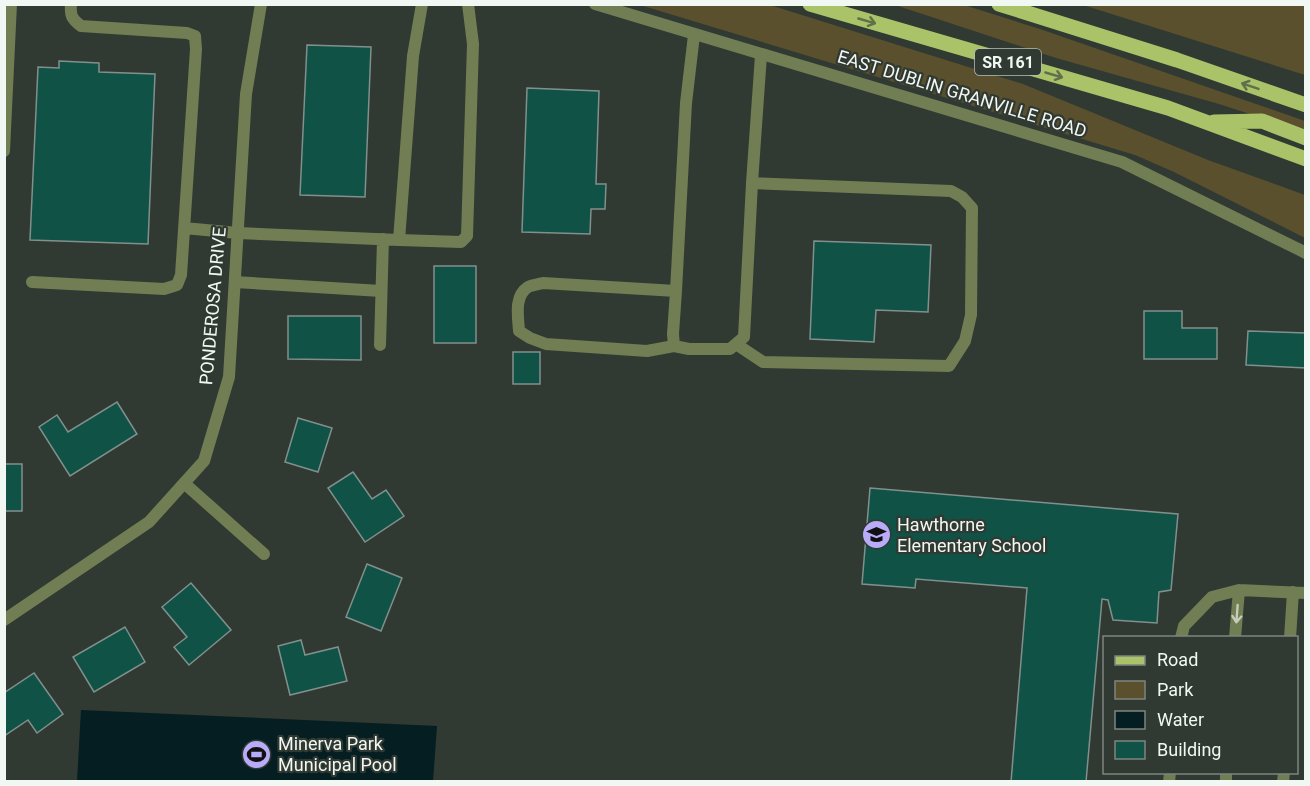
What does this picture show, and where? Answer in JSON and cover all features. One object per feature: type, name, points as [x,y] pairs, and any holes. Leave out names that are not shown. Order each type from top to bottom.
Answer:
[{"type":"main road","name":"SR 161","points":[[810,4],[1168,108],[1305,159]]},
{"type":"main road","points":[[999,4],[1177,60],[1305,105]]},
{"type":"main road","points":[[1205,122],[1262,121],[1305,138]]},
{"type":"street","points":[[4,151],[11,4]]},
{"type":"street","points":[[32,282],[165,289],[177,285],[180,275],[196,49],[195,36],[187,33],[81,26],[73,20],[70,12],[71,4]]},
{"type":"street","name":"PONDEROSA DRIVE","points":[[4,620],[149,522],[204,461],[229,377],[246,94],[261,4]]},
{"type":"street","points":[[399,240],[412,56],[422,4]]},
{"type":"street","points":[[184,228],[461,242],[467,236],[473,44],[468,4]]},
{"type":"street","name":"EAST DUBLIN GRANVILLE ROAD","points":[[595,4],[1122,162],[1305,253]]},
{"type":"street","points":[[674,346],[686,103],[694,35]]},
{"type":"street","points":[[676,291],[543,283],[529,287],[520,297],[519,331],[546,344],[647,351],[674,346],[689,349],[730,349],[744,337],[761,55]]},
{"type":"street","points":[[736,344],[763,362],[949,366],[965,341],[971,315],[972,208],[951,191],[752,183]]},
{"type":"street","points":[[380,345],[382,239]]},
{"type":"street","points":[[235,282],[381,291]]},
{"type":"street","points":[[184,483],[264,554]]},
{"type":"street","points":[[1235,636],[1239,590]]},
{"type":"street","points":[[1182,636],[1184,626],[1212,597],[1239,590],[1299,593],[1290,636]]},
{"type":"green space","points":[[640,5],[770,5],[1023,84],[1208,160],[1305,195],[1305,238],[1174,172],[1135,155]]},
{"type":"green space","points":[[895,5],[964,5],[1305,121],[1305,132],[1219,104],[1056,58]]},
{"type":"green space","points":[[1083,5],[1305,5],[1305,75]]},
{"type":"water","name":"Minerva Park Municipal Pool","points":[[81,710],[437,726],[433,781],[77,781]]},
{"type":"building","points":[[307,45],[371,47],[365,197],[300,195]]},
{"type":"building","points":[[59,61],[99,63],[99,72],[155,74],[148,244],[30,240],[38,67],[59,68]]},
{"type":"building","points":[[527,88],[599,91],[596,184],[606,184],[605,209],[591,209],[590,234],[522,232]]},
{"type":"building","points":[[814,241],[931,245],[928,312],[876,310],[874,342],[810,339]]},
{"type":"building","points":[[434,266],[476,266],[476,343],[434,343]]},
{"type":"building","points":[[1144,311],[1182,311],[1182,328],[1217,328],[1217,359],[1144,359]]},
{"type":"building","points":[[288,316],[361,316],[361,360],[288,359]]},
{"type":"building","points":[[1248,331],[1306,333],[1306,368],[1246,365]]},
{"type":"building","points":[[513,352],[540,352],[540,384],[513,384]]},
{"type":"building","points":[[117,402],[137,434],[70,476],[39,427],[57,415],[68,432]]},
{"type":"building","points":[[298,418],[332,428],[318,472],[285,462]]},
{"type":"building","points":[[4,464],[22,464],[22,511],[4,511]]},
{"type":"building","points":[[353,472],[372,499],[386,490],[404,516],[365,542],[328,488]]},
{"type":"building","points":[[870,488],[1178,514],[1171,590],[1159,592],[1157,623],[1113,620],[1108,600],[1102,599],[1086,782],[1011,782],[1027,588],[916,579],[915,588],[862,584]]},
{"type":"building","points":[[367,564],[402,578],[381,631],[346,617]]},
{"type":"building","points":[[191,583],[231,630],[189,665],[174,647],[187,637],[162,607]]},
{"type":"building","points":[[125,627],[145,662],[94,692],[73,657]]},
{"type":"building","points":[[301,640],[305,655],[338,647],[347,681],[290,695],[278,646]]},
{"type":"building","points":[[34,673],[63,714],[37,733],[28,720],[4,736],[4,693]]},
{"type":"place","name":"Hawthorne Elementary School","points":[[876,535]]},
{"type":"place","name":"Minerva Park Municipal Pool","points":[[257,754]]}]
